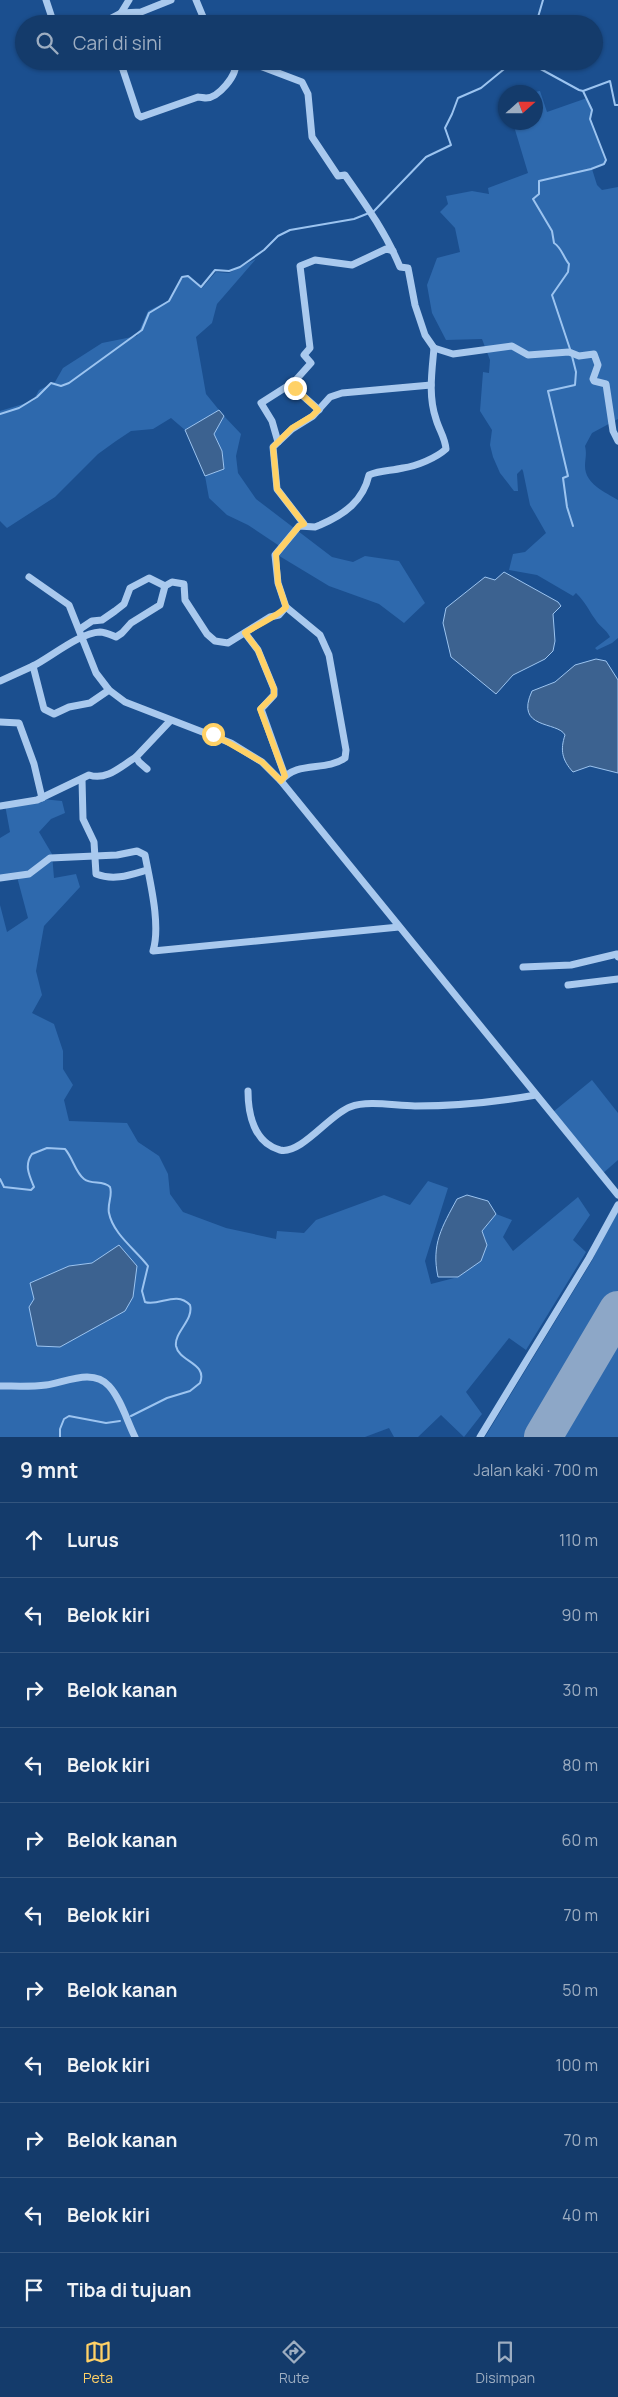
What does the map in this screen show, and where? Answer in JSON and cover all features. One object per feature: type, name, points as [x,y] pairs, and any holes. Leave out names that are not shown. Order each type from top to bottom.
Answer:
[{"type":"street","points":[[46,0],[51,15]]},
{"type":"street","points":[[121,13],[129,0]]},
{"type":"street","points":[[117,15],[121,13],[141,12],[171,0]]},
{"type":"street","points":[[196,0],[202,15]]},
{"type":"street","points":[[123,70],[138,115],[141,117],[198,97],[206,98],[213,96],[231,78],[235,70]]},
{"type":"street","points":[[272,70],[302,82],[308,94],[312,137],[338,176],[345,175],[394,252],[400,267],[408,268],[410,271],[414,305],[425,335],[434,348],[453,354],[512,346],[528,354],[594,354],[598,365],[593,379],[594,381],[606,384],[613,431],[618,441]]},
{"type":"street","points":[[278,442],[272,421],[261,403],[294,382],[311,363],[304,355],[310,348],[300,266],[315,260],[352,265],[386,250],[394,252]]},
{"type":"street","points":[[431,385],[342,393],[330,397],[312,416],[292,428],[273,447],[277,489],[304,524],[315,527],[320,525],[356,502],[362,496],[369,475],[380,470],[405,468],[432,457],[446,448],[445,439],[435,418],[431,385],[434,348]]},
{"type":"street","points":[[294,382],[295,388],[318,410]]},
{"type":"street","points":[[283,778],[296,769],[337,763],[345,758],[346,750],[329,655],[320,635],[286,607],[278,583],[276,554],[299,526],[304,524]]},
{"type":"street","points":[[29,577],[69,605],[84,638],[96,673],[109,690],[124,702],[170,721],[213,734],[262,762],[283,778],[399,928],[618,1195]]},
{"type":"street","points":[[80,629],[92,621],[102,620],[115,611],[124,604],[130,588],[149,578],[165,586]]},
{"type":"street","points":[[0,681],[33,666],[58,649],[84,638],[100,632],[116,637],[131,623],[160,605],[165,586],[172,582],[184,584],[185,600],[208,634],[216,641],[228,642],[270,617],[279,615],[286,607]]},
{"type":"street","points":[[245,633],[258,650],[274,689],[274,695],[260,709],[283,778]]},
{"type":"street","points":[[33,666],[44,709],[54,714],[69,707],[90,703],[109,690]]},
{"type":"street","points":[[0,806],[42,798],[89,775],[98,778],[106,777],[136,757],[170,721]]},
{"type":"street","points":[[0,722],[19,723],[34,764],[42,798]]},
{"type":"street","points":[[136,757],[147,769]]},
{"type":"street","points":[[82,779],[83,819],[94,842],[96,874],[106,878],[116,878],[148,870]]},
{"type":"street","points":[[0,878],[29,874],[50,858],[95,857],[137,851],[145,855],[148,870],[157,938],[152,951],[399,928]]},
{"type":"street","points":[[523,967],[571,965],[616,954],[618,957]]},
{"type":"street","points":[[568,986],[618,979]]},
{"type":"street","points":[[248,1091],[249,1114],[256,1131],[269,1145],[284,1150],[300,1145],[350,1107],[455,1105],[502,1101],[536,1095]]},
{"type":"street","points":[[480,1437],[589,1258],[618,1205]]},
{"type":"street","points":[[0,1386],[47,1385],[83,1377],[101,1380],[114,1393],[136,1437]]},
{"type":"shaded area","points":[[587,98],[593,110],[590,117],[606,162],[592,169],[597,185],[602,190],[618,187],[618,419],[592,433],[585,446],[585,466],[588,478],[597,487],[618,500],[618,638],[597,650],[595,648],[610,637],[576,593],[573,596],[537,575],[509,570],[513,554],[525,552],[546,533],[530,505],[522,469],[517,474],[518,491],[514,491],[500,473],[493,457],[490,445],[492,430],[480,411],[483,372],[489,373],[490,360],[482,339],[446,340],[432,313],[427,285],[437,258],[460,252],[455,228],[440,212],[448,204],[446,196],[472,191],[489,194],[488,188],[528,173],[515,130],[543,130],[543,100],[547,112]]},
{"type":"shaded area","points":[[256,259],[217,304],[212,323],[196,337],[206,394],[219,410],[185,430],[171,418],[153,429],[131,431],[98,454],[55,497],[7,528],[0,521],[0,411],[33,401],[39,390],[55,382],[63,368],[102,343],[137,336],[148,311],[170,300],[180,280],[188,276],[202,288],[216,272],[229,273]]},
{"type":"shaded area","points":[[219,410],[224,416],[214,434],[222,451],[224,469],[205,476],[185,430]]},
{"type":"shaded area","points":[[224,416],[241,434],[236,456],[238,473],[256,499],[332,557],[353,562],[365,556],[399,561],[425,603],[404,623],[379,604],[329,586],[276,554],[281,547],[248,525],[227,515],[209,498],[205,476],[224,469],[222,451],[214,434]]},
{"type":"shaded area","points":[[504,572],[558,602],[561,606],[553,614],[555,641],[553,651],[545,659],[513,675],[496,694],[451,657],[443,623],[446,608],[485,577],[495,580]]},
{"type":"shaded area","points":[[596,659],[606,661],[618,680],[618,773],[590,766],[573,772],[563,755],[565,735],[561,731],[539,722],[529,712],[528,704],[532,691],[555,682],[575,665]]},
{"type":"shaded area","points":[[32,798],[62,801],[65,813],[51,819],[39,832],[52,854],[54,878],[76,874],[80,887],[44,926],[36,971],[42,995],[32,1013],[54,1024],[63,1051],[63,1069],[73,1085],[64,1100],[69,1121],[127,1123],[138,1142],[159,1156],[168,1174],[170,1194],[183,1212],[226,1228],[276,1239],[277,1231],[304,1233],[316,1220],[384,1195],[410,1205],[428,1181],[448,1188],[425,1261],[431,1284],[458,1277],[487,1245],[482,1231],[496,1214],[512,1220],[503,1237],[513,1251],[578,1197],[590,1215],[573,1240],[586,1252],[526,1350],[509,1338],[466,1392],[482,1414],[464,1437],[441,1415],[418,1437],[394,1437],[389,1428],[365,1437],[0,1437],[0,905],[7,932],[28,918],[16,873],[0,877],[0,838],[10,832],[5,805]],"holes":[[[119,1245],[29,1307],[34,1299],[69,1266],[92,1263]]]},
{"type":"shaded area","points":[[592,1080],[618,1113],[618,1160],[602,1174],[553,1112]]},
{"type":"shaded area","points":[[467,1195],[488,1201],[496,1214],[482,1231],[487,1245],[481,1261],[458,1277],[438,1277],[436,1255],[439,1236],[457,1199]]},
{"type":"shaded area","points":[[618,1203],[618,1295],[616,1297],[610,1294],[595,1319],[597,1330],[534,1437],[485,1437],[593,1259]]},
{"type":"shaded area","points":[[119,1245],[137,1266],[133,1297],[125,1311],[60,1347],[37,1346],[29,1307],[34,1299],[30,1283],[69,1266],[92,1263]]},
{"type":"shaded area","points":[[618,1334],[618,1437],[550,1437],[609,1337]]},
{"type":"waterway","points":[[539,15],[543,0]]},
{"type":"waterway","points":[[0,414],[19,408],[37,397],[51,383],[61,386],[69,383],[142,330],[149,313],[169,301],[182,277],[188,276],[201,287],[215,270],[229,271],[240,267],[264,250],[278,236],[290,230],[354,219],[374,211],[426,157],[451,145],[445,128],[458,98],[481,88],[503,70]]},
{"type":"waterway","points":[[542,70],[583,91],[610,81],[615,105],[618,105]]},
{"type":"waterway","points":[[570,349],[552,295],[568,272],[569,264],[559,247],[554,243],[552,231],[533,199],[539,194],[539,181],[591,169],[604,164],[606,160],[590,119],[592,110],[583,91]]},
{"type":"waterway","points":[[572,356],[576,372],[575,385],[548,391],[568,476],[563,478],[567,507],[573,526]]},
{"type":"waterway","points":[[0,1179],[4,1187],[31,1190],[34,1187],[29,1174],[28,1162],[32,1154],[47,1148],[65,1149],[78,1173],[84,1179],[110,1187],[109,1213],[111,1221],[120,1235],[148,1266],[142,1291],[145,1302],[179,1299],[190,1305],[189,1316],[178,1336],[176,1346],[182,1356],[200,1371],[200,1383],[190,1391],[167,1398],[131,1416]]},
{"type":"waterway","points":[[60,1437],[60,1429],[64,1419],[69,1416],[106,1423],[120,1421]]},
{"type":"runway","points":[[543,1437],[618,1310]]},
{"type":"route","points":[[213,734],[262,762],[281,781],[285,776],[260,709],[274,695],[274,689],[268,670],[258,650],[245,633],[270,617],[279,615],[286,607],[278,583],[275,567],[276,554],[299,526],[304,524],[277,489],[274,463],[273,447],[292,428],[312,416],[318,410],[295,388]]}]
